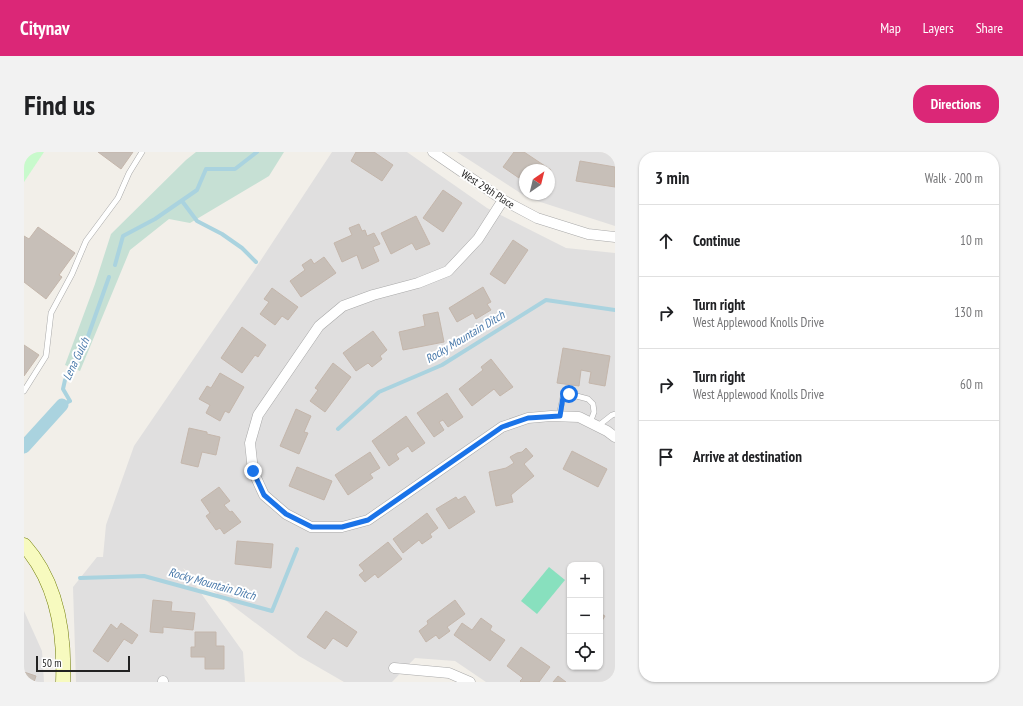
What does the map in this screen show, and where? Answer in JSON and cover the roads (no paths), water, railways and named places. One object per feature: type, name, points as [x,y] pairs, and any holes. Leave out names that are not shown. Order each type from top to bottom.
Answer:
[{"type":"street","name":"West 29th Place","points":[[433,152],[503,200],[537,218],[588,234],[615,237]]},
{"type":"street","points":[[503,200],[478,238],[448,271],[418,283],[372,295],[344,306],[319,326],[258,415],[250,443],[253,471],[264,495],[286,514],[312,527],[342,527],[368,520],[502,427],[528,418],[560,416],[579,417],[615,437]]},
{"type":"street","points":[[24,545],[40,569],[53,597],[60,628],[62,646],[62,682]]},
{"type":"street","points":[[394,668],[449,673],[470,682]]},
{"type":"lane","points":[[24,391],[46,356],[51,314],[72,274],[86,241],[118,198],[129,173],[142,152]]},
{"type":"lane","points":[[560,416],[563,397],[569,394],[588,399],[593,404],[594,424],[615,414]]},
{"type":"waterway","name":"Lena Gulch","points":[[115,265],[123,236],[155,219],[197,190],[206,169],[235,169],[257,152]]},
{"type":"waterway","points":[[182,201],[197,221],[222,234],[242,248],[256,262]]},
{"type":"waterway","name":"Lena Gulch","points":[[62,405],[70,401],[63,389],[65,380],[81,356],[109,277]]},
{"type":"waterway","name":"Rocky Mountain Ditch","points":[[338,429],[379,392],[442,365],[546,300],[615,310]]},
{"type":"waterway","name":"Lena Gulch","points":[[24,447],[62,405]]},
{"type":"waterway","name":"Rocky Mountain Ditch","points":[[80,578],[144,576],[272,611],[297,549]]}]
